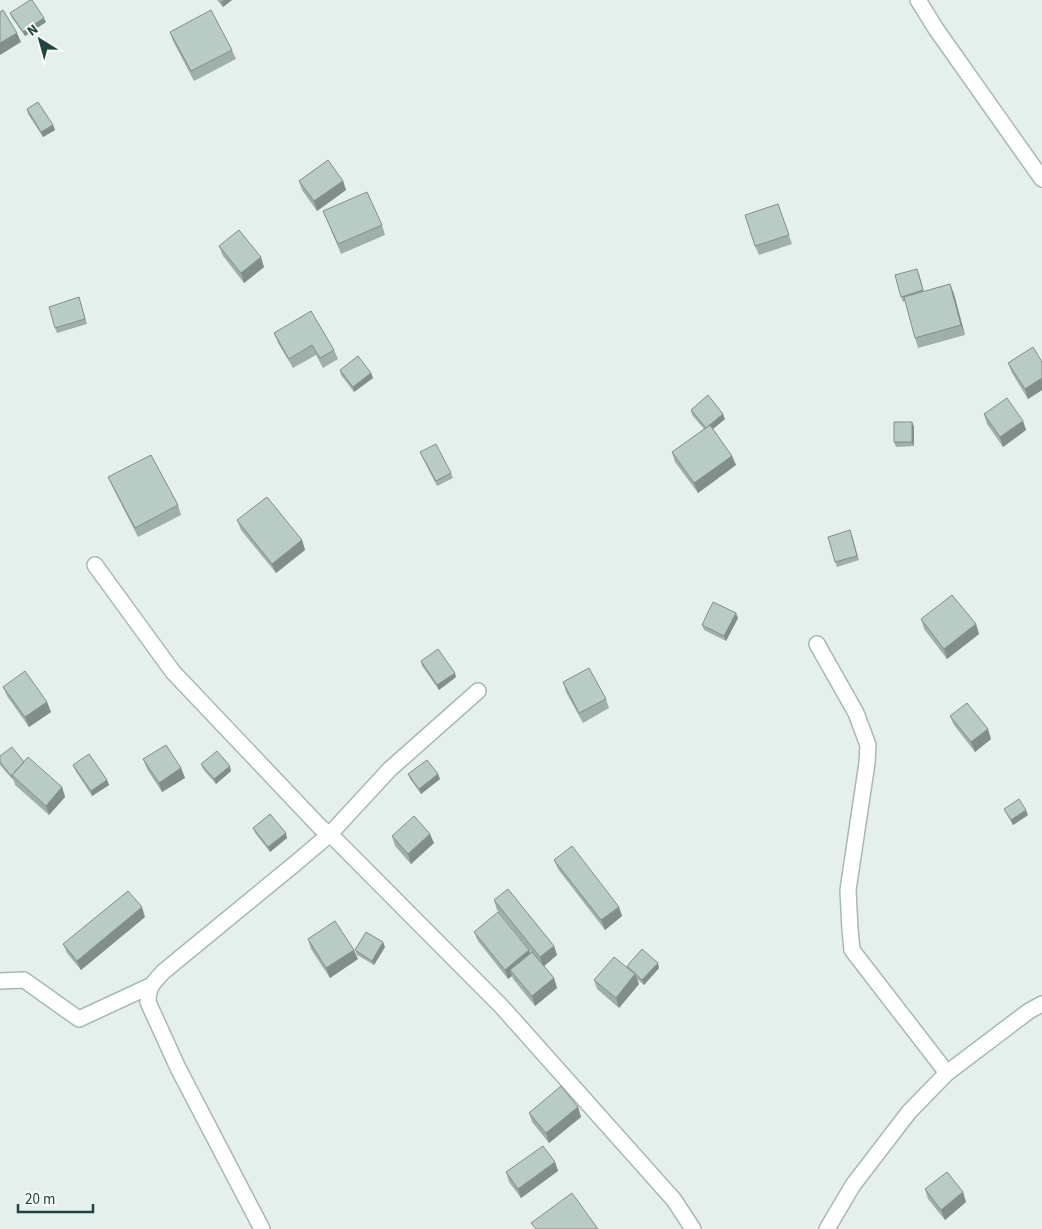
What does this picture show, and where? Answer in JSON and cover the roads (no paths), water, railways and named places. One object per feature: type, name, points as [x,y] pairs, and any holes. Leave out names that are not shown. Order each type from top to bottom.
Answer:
[{"type":"street","points":[[918,0],[936,29],[1042,179]]},
{"type":"street","points":[[95,565],[174,672],[321,828],[330,834],[502,1007],[674,1200],[693,1229]]},
{"type":"street","points":[[818,644],[856,713],[868,745],[848,890],[852,950],[947,1073]]},
{"type":"street","points":[[0,981],[24,980],[79,1019],[150,986],[163,972],[330,834],[390,769],[478,691]]},
{"type":"street","points":[[150,986],[148,1002],[178,1068],[262,1229]]},
{"type":"street","points":[[828,1229],[853,1185],[909,1112],[947,1073],[1029,1011],[1042,1004]]}]
